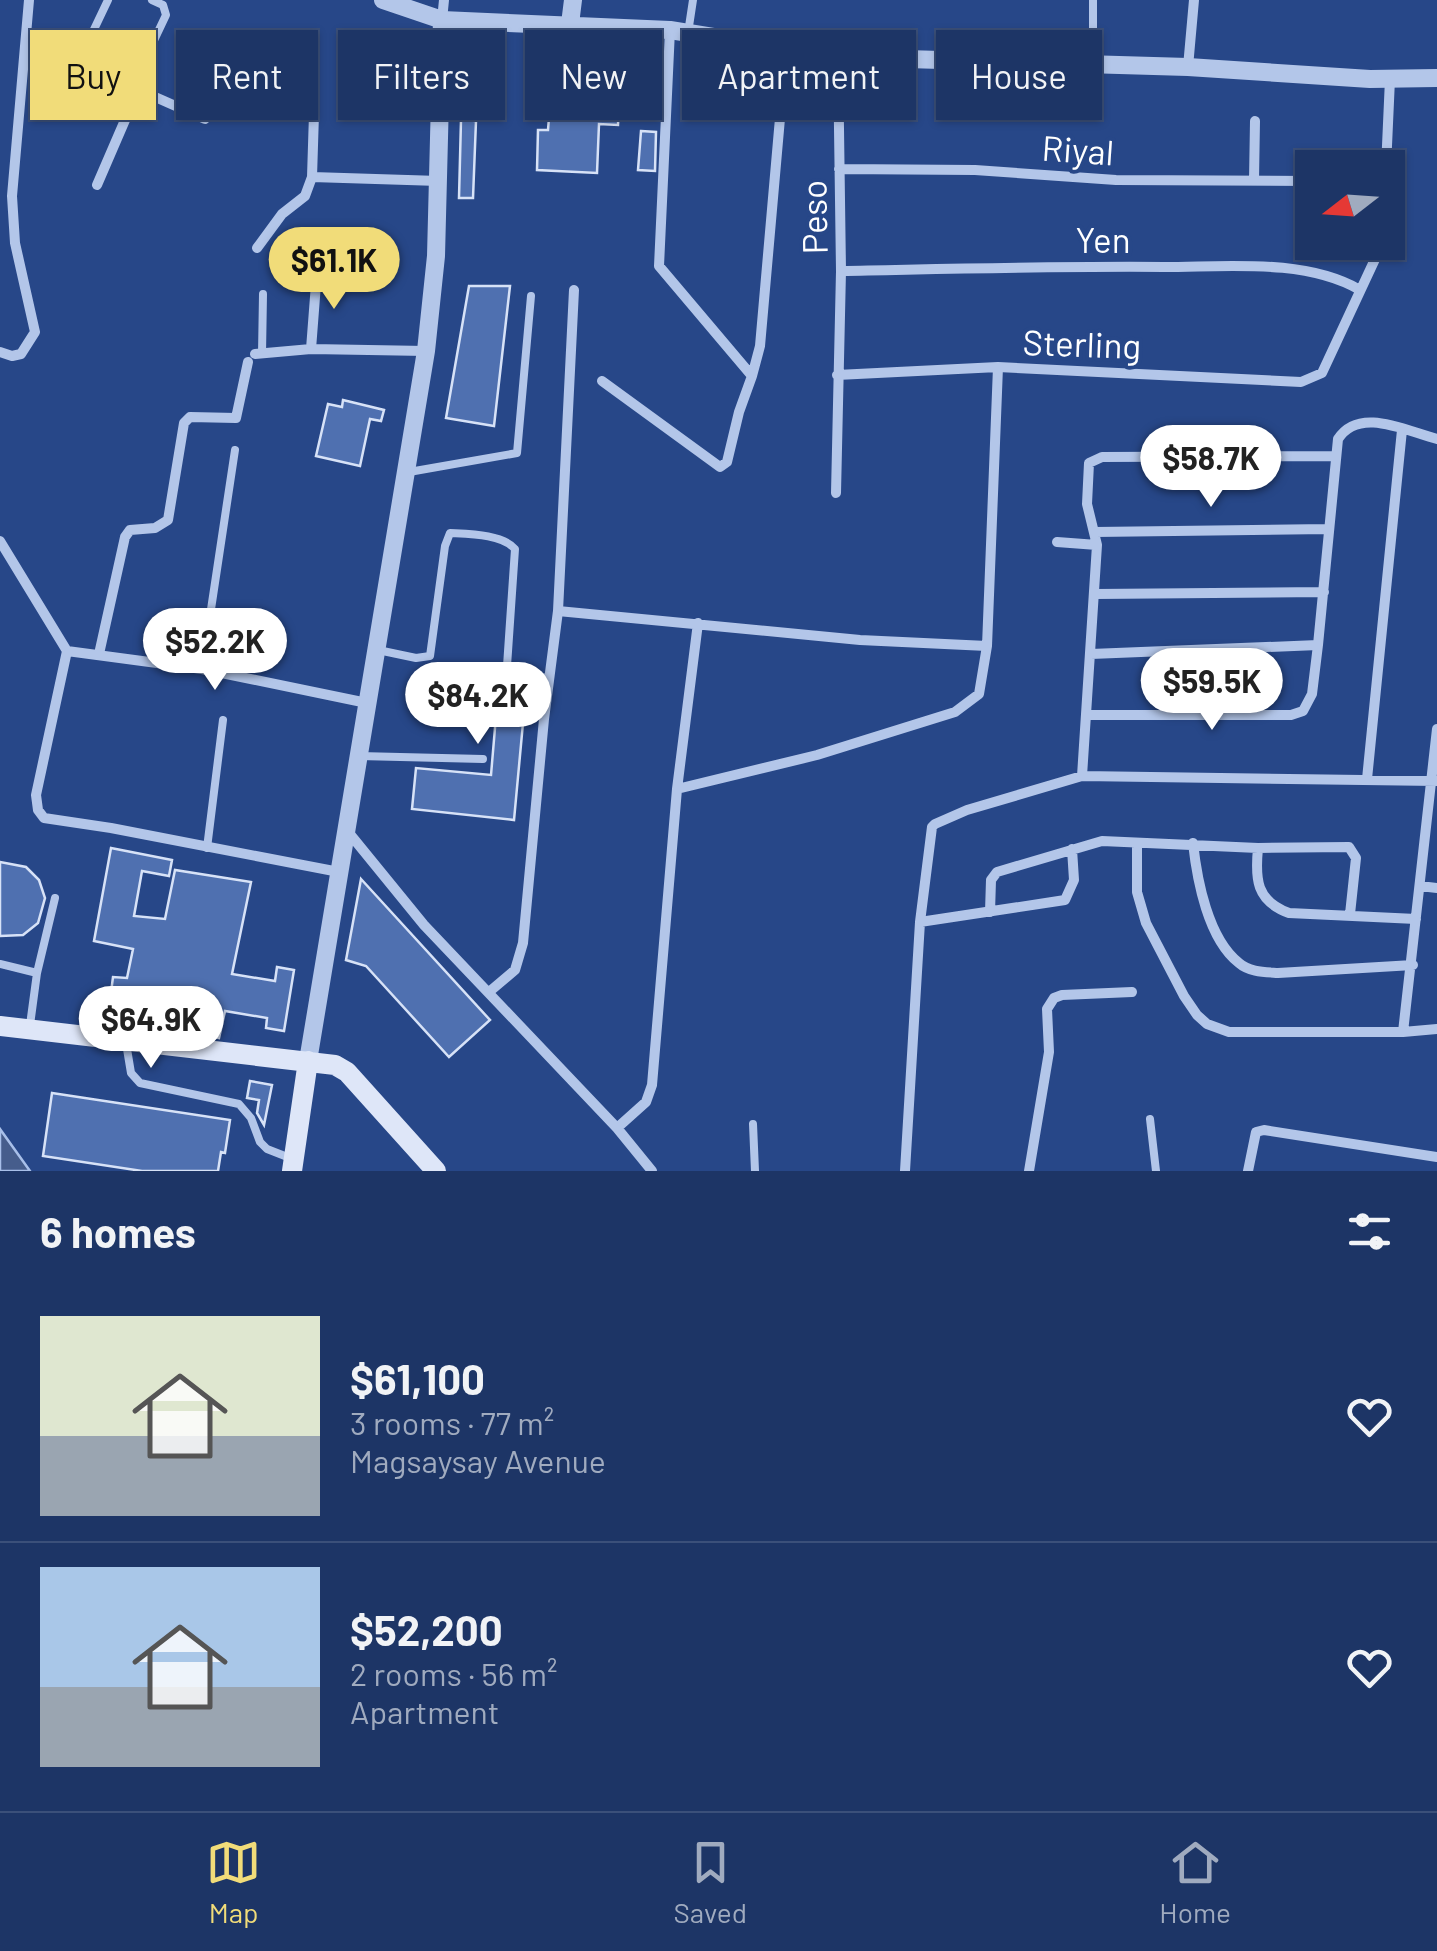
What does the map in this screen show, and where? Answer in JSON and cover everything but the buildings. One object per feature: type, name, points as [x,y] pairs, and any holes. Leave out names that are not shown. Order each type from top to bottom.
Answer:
[{"type":"main road","points":[[0,1026],[335,1065],[347,1072],[436,1171]]},
{"type":"main road","points":[[293,1165],[308,1061]]},
{"type":"street","points":[[0,352],[21,354],[35,332],[13,217],[29,0]]},
{"type":"street","points":[[383,0],[442,20],[682,33]]},
{"type":"street","points":[[308,1061],[349,833],[426,351],[434,284],[444,0]]},
{"type":"street","points":[[570,24],[573,0]]},
{"type":"street","points":[[1188,67],[1194,0]]},
{"type":"street","points":[[679,32],[659,266],[752,376]]},
{"type":"street","points":[[26,40],[30,42]]},
{"type":"street","points":[[1102,64],[1437,78]]},
{"type":"street","points":[[1387,150],[1390,79]]},
{"type":"street","points":[[96,185],[122,120]]},
{"type":"street","points":[[257,248],[282,214],[304,196],[312,177],[314,120]]},
{"type":"street","points":[[602,380],[720,467],[728,462],[760,346],[780,120]]},
{"type":"street","name":"Peso","points":[[836,492],[841,272],[839,120]]},
{"type":"street","points":[[1254,180],[1255,121]]},
{"type":"street","name":"Riyal","points":[[839,169],[976,170],[1116,180],[1295,180]]},
{"type":"street","points":[[312,177],[438,181]]},
{"type":"street","points":[[1360,290],[1374,260]]},
{"type":"street","name":"Yen","points":[[841,272],[1077,266],[1274,269],[1323,274],[1360,290]]},
{"type":"street","points":[[311,349],[317,271]]},
{"type":"street","points":[[489,992],[515,970],[523,943],[558,611],[574,290]]},
{"type":"street","name":"Sterling","points":[[837,375],[998,367],[1300,382],[1322,373],[1360,290]]},
{"type":"street","points":[[99,654],[125,537],[130,530],[155,528],[168,520],[184,422],[190,417],[236,418],[255,357],[311,349],[426,351]]},
{"type":"street","points":[[677,789],[802,760],[956,712],[979,694],[987,646],[998,367]]},
{"type":"street","points":[[1086,715],[1291,715],[1304,710],[1312,694],[1338,439],[1353,424],[1377,422],[1437,439]]},
{"type":"street","points":[[1367,780],[1402,430]]},
{"type":"street","points":[[1082,776],[1097,545],[1087,504],[1086,470],[1094,458],[1336,456]]},
{"type":"street","points":[[1094,532],[1328,529]]},
{"type":"street","points":[[0,541],[66,651],[36,795],[44,818],[339,872]]},
{"type":"street","points":[[1056,542],[1097,545]]},
{"type":"street","points":[[1095,594],[1324,592]]},
{"type":"street","points":[[558,611],[860,640],[987,646]]},
{"type":"street","points":[[617,1128],[646,1102],[652,1085],[677,789],[698,623]]},
{"type":"street","points":[[1091,654],[1318,645]]},
{"type":"street","points":[[66,651],[202,670],[367,703]]},
{"type":"street","points":[[1404,1032],[1437,729]]},
{"type":"street","points":[[905,1171],[920,922],[935,824],[966,810],[1082,776],[1434,780]]},
{"type":"street","points":[[349,833],[424,925],[617,1128],[652,1171]]},
{"type":"street","points":[[990,912],[991,880],[997,872],[1102,842],[1348,847],[1356,858],[1350,914]]},
{"type":"street","points":[[1137,843],[1139,906],[1184,996],[1207,1024],[1229,1032],[1437,1029]]},
{"type":"street","points":[[1194,843],[1199,885],[1209,917],[1240,965],[1261,972],[1413,965]]},
{"type":"street","points":[[1258,848],[1256,879],[1262,895],[1268,903],[1288,913],[1416,919]]},
{"type":"street","points":[[920,922],[1064,900],[1074,880],[1072,849]]},
{"type":"street","points":[[1420,886],[1437,888]]},
{"type":"street","points":[[1029,1171],[1049,1052],[1047,1009],[1054,998],[1062,995],[1132,992]]},
{"type":"street","points":[[1248,1171],[1256,1132],[1264,1130],[1437,1157]]},
{"type":"lane","points":[[94,30],[108,0]]},
{"type":"lane","points":[[152,0],[163,5],[166,15],[156,39]]},
{"type":"lane","points":[[679,32],[693,0]]},
{"type":"lane","points":[[1093,0],[1093,30]]},
{"type":"lane","points":[[255,357],[263,294]]},
{"type":"lane","points":[[405,473],[517,453],[531,296]]},
{"type":"lane","points":[[202,670],[234,450]]},
{"type":"lane","points":[[376,649],[416,658],[430,656],[445,546],[450,533],[467,534],[509,542],[515,549],[507,666],[512,673],[548,678]]},
{"type":"lane","points":[[207,848],[223,720]]},
{"type":"lane","points":[[359,756],[483,759]]},
{"type":"lane","points":[[30,1030],[37,973],[55,898]]},
{"type":"lane","points":[[0,964],[37,973]]},
{"type":"lane","points":[[126,1043],[131,1073],[140,1083],[239,1104],[251,1118],[260,1142],[293,1165]]},
{"type":"lane","points":[[1150,1119],[1156,1171]]},
{"type":"lane","points":[[753,1124],[754,1171]]},
{"type":"water","points":[[0,1129],[30,1171],[0,1171]]}]
